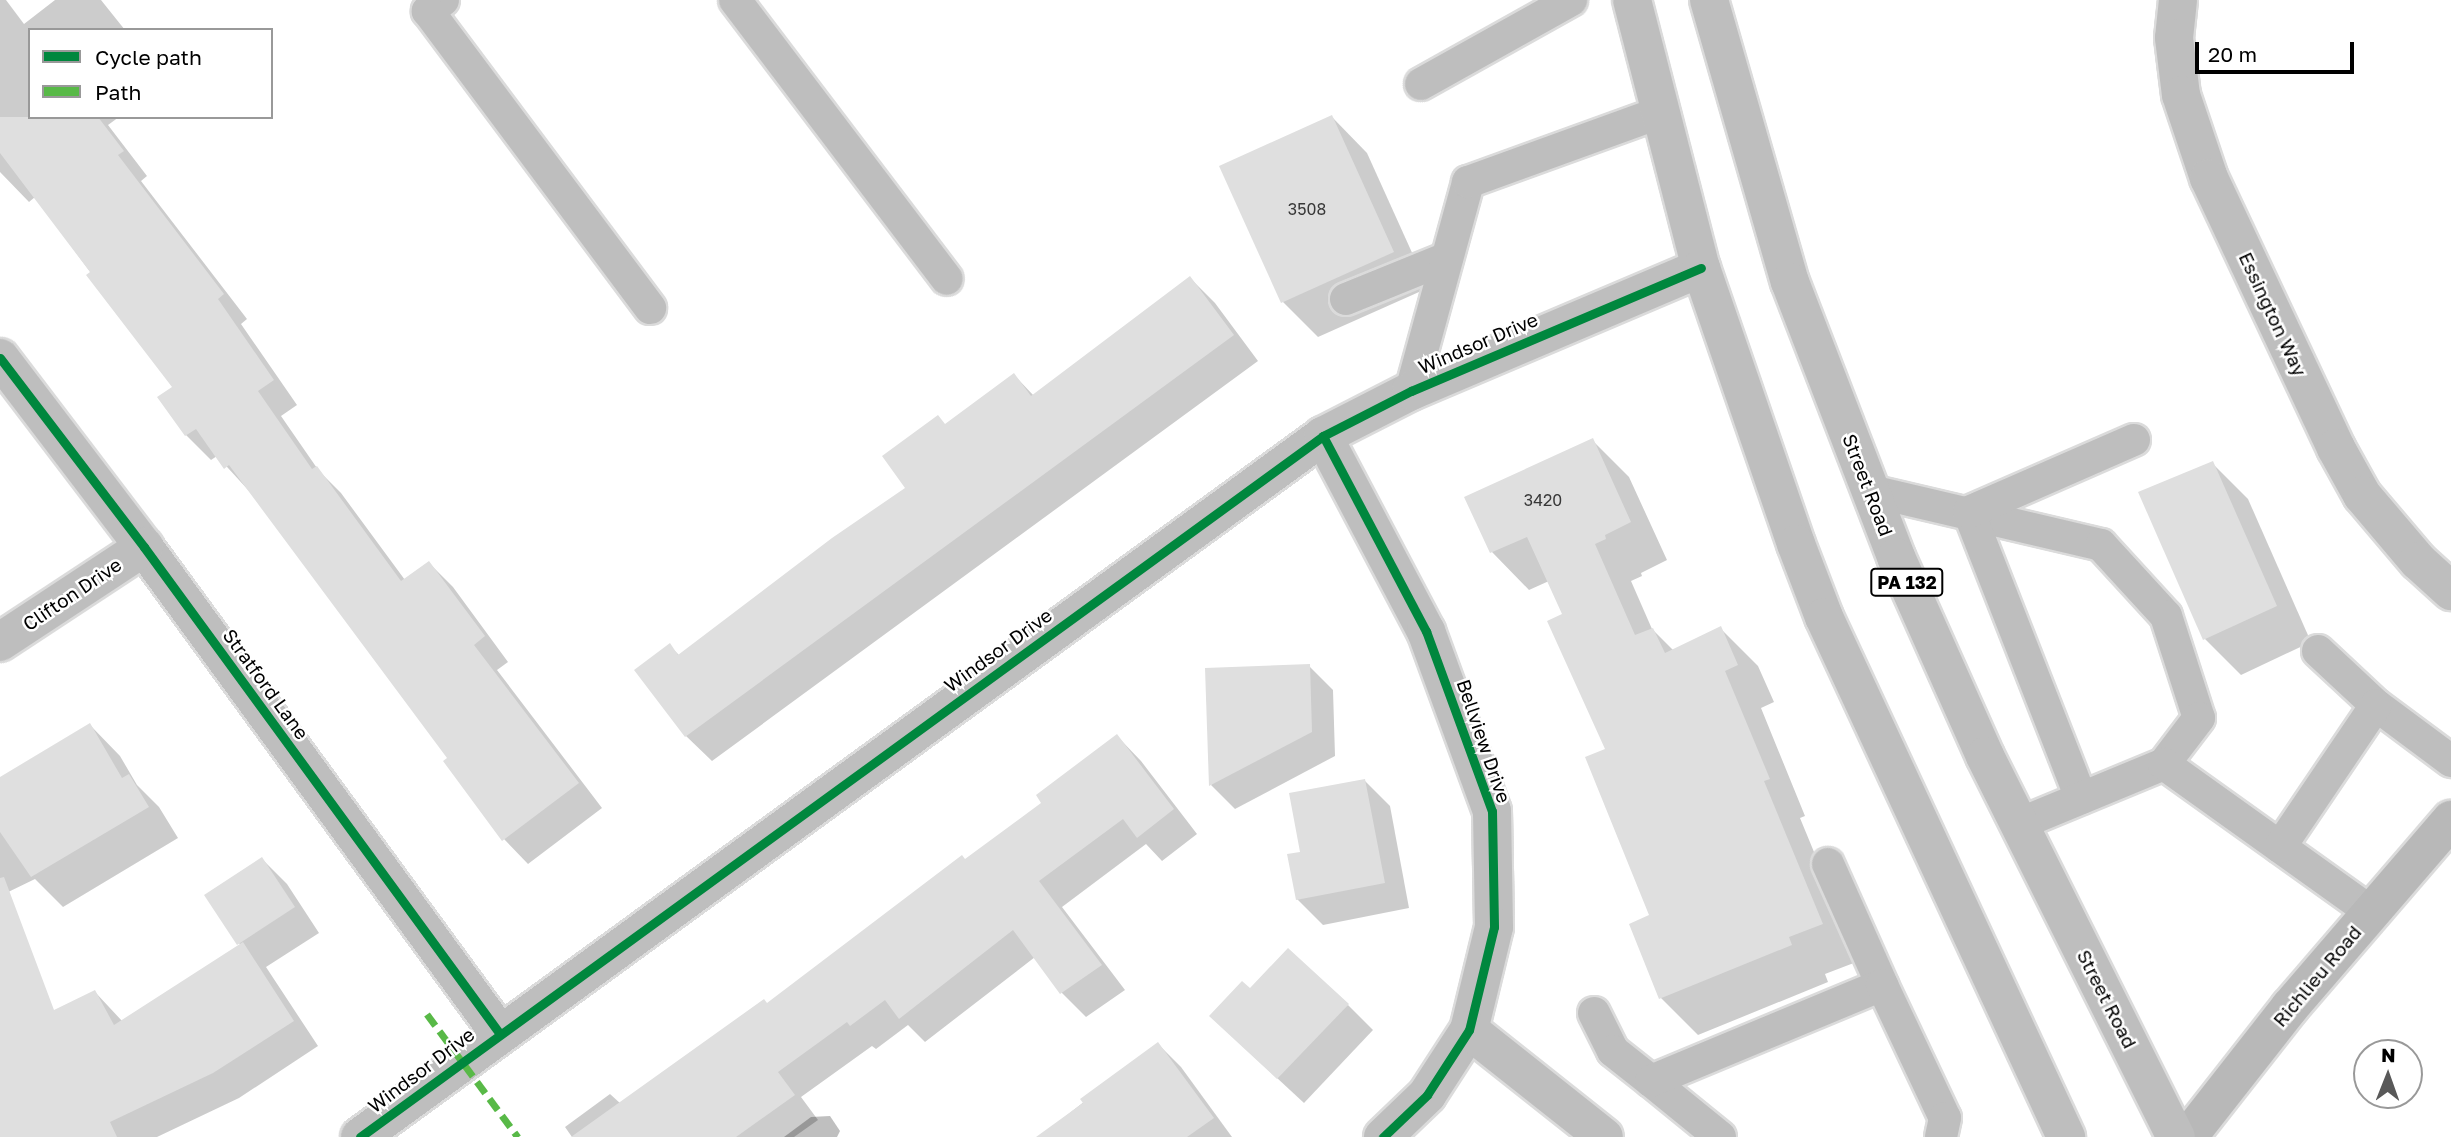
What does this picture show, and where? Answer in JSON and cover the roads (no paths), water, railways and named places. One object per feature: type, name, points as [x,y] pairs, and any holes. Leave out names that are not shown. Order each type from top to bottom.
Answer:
[{"type":"main road","name":"Richlieu Road","points":[[2188,1137],[2290,1007],[2451,820]]},
{"type":"street","points":[[1632,0],[1701,268],[1824,617],[2066,1137]]},
{"type":"street","name":"Street Road","points":[[1709,0],[1790,282],[1902,569],[1985,756],[2176,1137]]},
{"type":"street","name":"Essington Way","points":[[2178,0],[2174,38],[2181,95],[2209,178],[2336,448],[2362,495],[2418,561],[2451,591]]},
{"type":"street","name":"Windsor Drive","points":[[360,1137],[1323,436],[1411,391],[1701,268]]},
{"type":"street","name":"Stratford Lane","points":[[0,358],[144,547],[500,1034]]},
{"type":"street","name":"Bellview Drive","points":[[1323,436],[1426,631],[1492,811],[1494,927],[1469,1030],[1427,1095],[1383,1137]]},
{"type":"street","name":"Clifton Drive","points":[[0,642],[144,547]]},
{"type":"street","points":[[1469,1030],[1604,1137]]},
{"type":"lane","points":[[443,0],[428,11],[650,309]]},
{"type":"lane","points":[[735,0],[947,279]]},
{"type":"lane","points":[[1421,84],[1571,0]]},
{"type":"lane","points":[[1411,391],[1468,182],[1661,112]]},
{"type":"lane","points":[[1346,299],[1447,258]]},
{"type":"lane","points":[[1969,512],[2134,440]]},
{"type":"lane","points":[[1871,491],[2101,545],[2166,615],[2199,718],[2164,764],[2020,824]]},
{"type":"lane","points":[[1969,512],[2081,799]]},
{"type":"lane","points":[[2318,651],[2376,705],[2451,761]]},
{"type":"lane","points":[[2280,847],[2376,705]]},
{"type":"lane","points":[[2164,764],[2371,912]]},
{"type":"lane","points":[[1828,864],[1944,1118],[1941,1137]]},
{"type":"lane","points":[[1651,1081],[1882,985]]},
{"type":"lane","points":[[1594,1013],[1613,1051],[1651,1081],[1683,1126],[1720,1137]]}]
